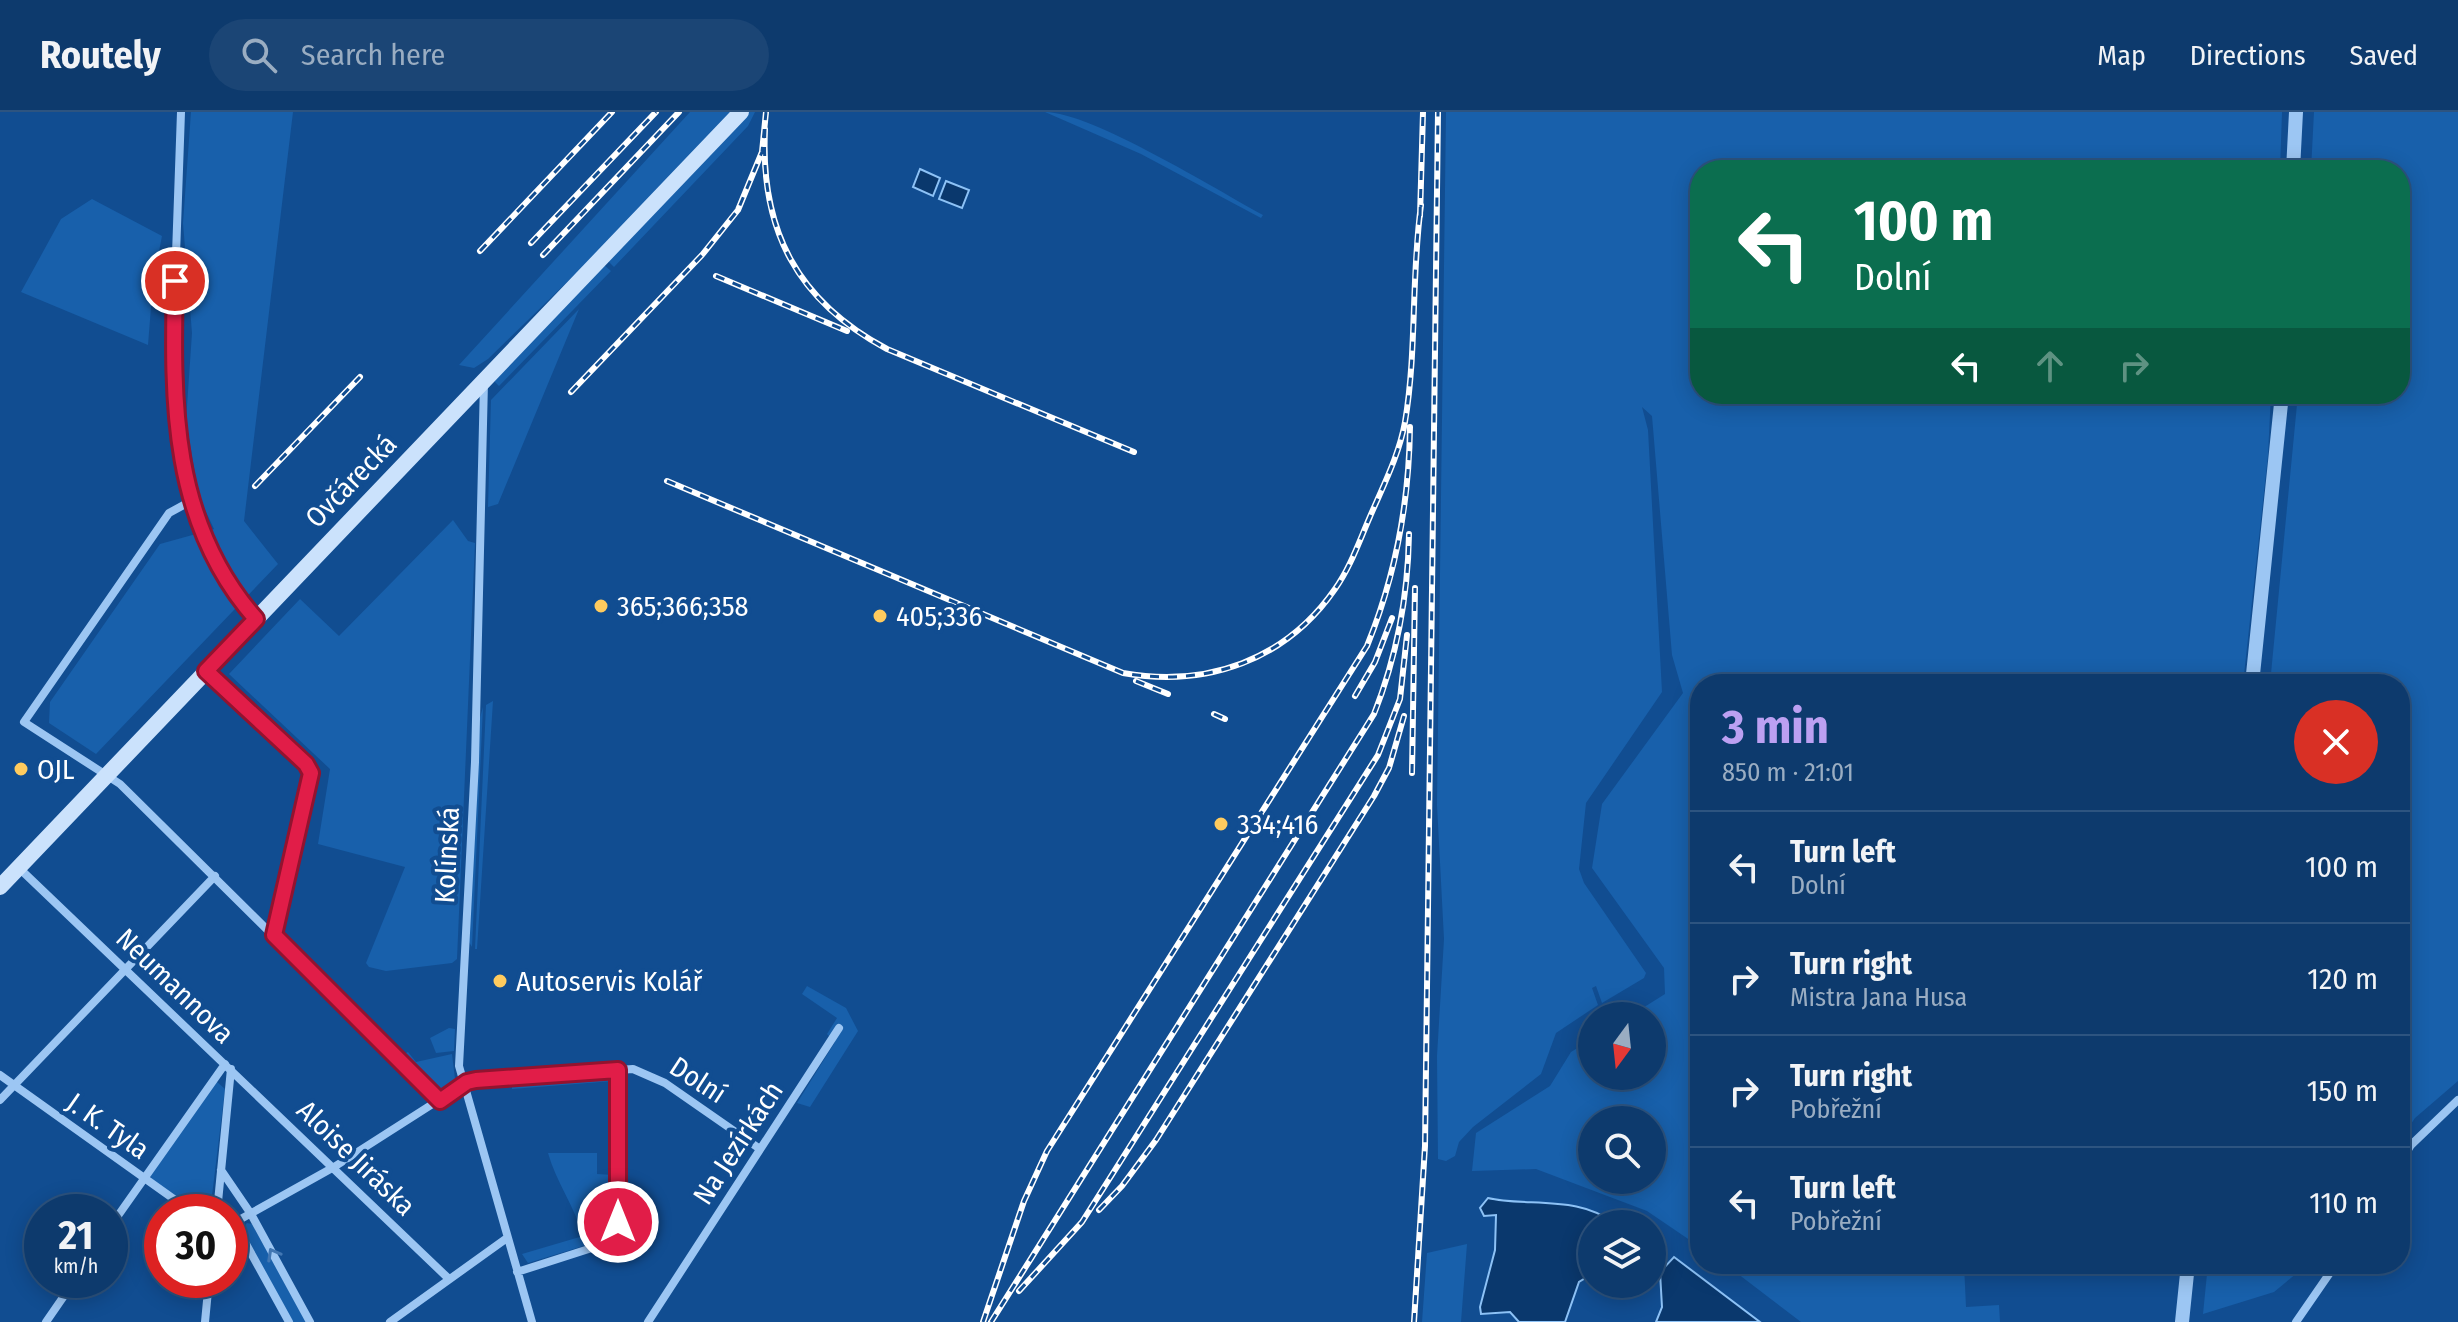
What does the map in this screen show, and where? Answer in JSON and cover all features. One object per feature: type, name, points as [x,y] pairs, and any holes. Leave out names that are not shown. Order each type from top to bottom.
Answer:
[{"type":"main road","name":"Ovčárecká","points":[[0,887],[741,112]]},
{"type":"street","points":[[181,112],[173,393],[178,448],[191,501],[221,572],[256,619]]},
{"type":"street","points":[[2294,160],[2296,112]]},
{"type":"street","name":"Kolínská","points":[[484,380],[475,762],[459,1066],[532,1322]]},
{"type":"street","points":[[2253,674],[2281,404]]},
{"type":"street","points":[[191,501],[169,513],[24,722],[106,775],[215,876],[440,1101]]},
{"type":"street","points":[[206,671],[306,764],[311,773],[274,935]]},
{"type":"street","name":"Neumannova","points":[[19,868],[228,1066],[219,1194]]},
{"type":"street","points":[[0,1100],[215,876]]},
{"type":"street","name":"Na Jezírkách","points":[[648,1322],[839,1028]]},
{"type":"street","points":[[128,1200],[228,1066]]},
{"type":"street","name":"Aloise Jiráska","points":[[228,1066],[449,1279]]},
{"type":"street","name":"Dolní","points":[[462,1085],[476,1080],[633,1069],[665,1083],[760,1149]]},
{"type":"street","points":[[517,1272],[598,1246],[616,1228],[618,1070]]},
{"type":"street","name":"J. K. Tyla","points":[[0,1075],[12,1087],[167,1194]]},
{"type":"street","points":[[248,1216],[334,1167],[462,1085]]},
{"type":"street","points":[[2410,1147],[2458,1100]]},
{"type":"street","points":[[221,1170],[251,1214],[310,1322]]},
{"type":"street","points":[[390,1322],[507,1238]]},
{"type":"street","points":[[248,1252],[289,1322]]},
{"type":"street","points":[[2182,1322],[2187,1274]]},
{"type":"street","points":[[2296,1322],[2329,1274]]},
{"type":"street","points":[[46,1322],[63,1298]]},
{"type":"street","points":[[205,1322],[207,1298]]},
{"type":"shaded area","points":[[191,112],[293,112],[244,521],[278,564],[96,754],[49,723],[50,702],[160,544],[214,529],[199,497],[186,421],[192,333],[183,223]]},
{"type":"shaded area","points":[[690,112],[731,112],[602,248],[488,359],[474,368],[459,365]]},
{"type":"shaded area","points":[[749,112],[755,112],[748,126],[614,267],[608,261]]},
{"type":"shaded area","points":[[1045,112],[1066,115],[1122,138],[1263,215],[1261,218],[1141,154]]},
{"type":"shaded area","points":[[1446,112],[2282,112],[2280,160],[1690,160],[1690,404],[2271,404],[2268,455],[2244,674],[1690,674],[1690,1240],[1666,1224],[1666,1210],[1644,1210],[1602,1194],[1666,1194],[1666,1106],[1578,1106],[1578,1185],[1536,1169],[1472,1171],[1476,1133],[1550,1086],[1571,1052],[1578,1048],[1578,1090],[1666,1090],[1666,1002],[1652,1002],[1665,994],[1664,968],[1592,868],[1602,804],[1683,693],[1672,655],[1652,416],[1642,407],[1648,430],[1662,692],[1586,803],[1579,869],[1584,883],[1646,973],[1644,978],[1604,1002],[1596,986],[1592,988],[1597,1002],[1578,1002],[1578,1018],[1556,1033],[1541,1074],[1473,1127],[1459,1142],[1455,1156],[1446,1161],[1438,1159],[1437,1056],[1444,939],[1437,805]]},
{"type":"shaded area","points":[[2314,112],[2458,112],[2458,1081],[2410,1125],[2410,674],[2271,674],[2297,404],[2410,404],[2410,160],[2312,160]]},
{"type":"shaded area","points":[[920,169],[940,178],[933,196],[913,187]]},
{"type":"shaded area","points":[[946,181],[969,190],[962,208],[939,199]]},
{"type":"shaded area","points":[[92,199],[162,236],[153,282],[148,345],[21,292],[61,219]]},
{"type":"shaded area","points":[[604,265],[611,271],[499,386],[494,381]]},
{"type":"shaded area","points":[[579,309],[498,504],[488,507],[491,400]]},
{"type":"shaded area","points":[[453,520],[468,541],[475,543],[457,959],[452,963],[386,971],[369,967],[366,963],[405,867],[318,844],[330,769],[229,674],[300,599],[339,636]]},
{"type":"shaded area","points":[[493,701],[477,949],[475,949],[486,705]]},
{"type":"shaded area","points":[[483,707],[472,947],[469,942]]},
{"type":"shaded area","points":[[807,986],[846,1008],[858,1031],[810,1107],[797,1103],[835,1042],[827,1034],[837,1018],[802,994]]},
{"type":"shaded area","points":[[449,1028],[455,1029],[454,1051],[436,1053],[430,1038]]},
{"type":"shaded area","points":[[408,1052],[416,1062],[452,1054],[455,1079],[450,1090],[439,1091],[402,1055]]},
{"type":"shaded area","points":[[615,1074],[613,1154],[613,1081],[512,1089],[512,1079]]},
{"type":"shaded area","points":[[216,1081],[225,1089],[212,1194],[172,1194],[152,1180],[150,1174]]},
{"type":"shaded area","points":[[548,1153],[597,1153],[597,1174],[613,1175],[616,1221],[603,1240],[528,1263],[522,1254],[583,1236]]},
{"type":"shaded area","points":[[1488,1198],[1570,1205],[1588,1210],[1578,1210],[1578,1285],[1565,1322],[1519,1322],[1510,1312],[1481,1314],[1480,1307],[1495,1250],[1496,1215],[1484,1216],[1480,1208]]},
{"type":"shaded area","points":[[248,1223],[252,1224],[306,1322],[292,1322],[248,1243]]},
{"type":"shaded area","points":[[1467,1244],[1461,1322],[1422,1322],[1427,1253]]},
{"type":"shaded area","points":[[1674,1257],[1690,1269],[1690,1274],[1696,1274],[1760,1322],[1656,1322],[1662,1307],[1661,1298],[1666,1298],[1666,1266]]},
{"type":"shaded area","points":[[1738,1274],[1964,1274],[1966,1307],[1999,1305],[2000,1322],[1801,1322]]},
{"type":"shaded area","points":[[2207,1274],[2296,1274],[2274,1292],[2203,1314]]},
{"type":"railway","points":[[480,251],[612,112]]},
{"type":"railway","points":[[531,243],[656,112]]},
{"type":"railway","points":[[543,255],[679,112]]},
{"type":"railway","points":[[571,392],[702,255],[738,210],[762,152],[766,112]]},
{"type":"railway","points":[[1420,216],[1423,112]]},
{"type":"railway","points":[[1414,1322],[1425,1146],[1438,112]]},
{"type":"railway","points":[[765,129],[769,199],[778,230],[790,259],[829,309],[887,349],[1134,452]]},
{"type":"railway","points":[[667,481],[1123,673],[1154,677],[1185,676],[1214,672],[1242,663],[1269,651],[1293,634],[1315,614],[1335,589],[1354,555],[1394,459],[1409,395],[1421,205]]},
{"type":"railway","points":[[716,276],[847,331]]},
{"type":"railway","points":[[255,486],[360,377]]},
{"type":"railway","points":[[983,1322],[1024,1201],[1047,1151],[1367,646],[1386,593],[1399,539],[1407,484],[1410,427]]},
{"type":"railway","points":[[991,1322],[1374,714],[1400,626],[1409,534]]},
{"type":"railway","points":[[1412,773],[1415,588]]},
{"type":"railway","points":[[1355,696],[1375,662],[1392,618]]},
{"type":"railway","points":[[1019,1291],[1082,1222],[1378,755],[1400,699],[1407,635]]},
{"type":"railway","points":[[1136,681],[1168,694]]},
{"type":"railway","points":[[1214,714],[1225,719]]},
{"type":"railway","points":[[1099,1210],[1122,1186],[1156,1140],[1374,796],[1389,768],[1404,716]]},
{"type":"place","name":"365;366;358","points":[[601,606]]},
{"type":"place","name":"405;336","points":[[880,616]]},
{"type":"place","name":"OJL","points":[[21,769]]},
{"type":"place","name":"334;416","points":[[1221,824]]},
{"type":"place","name":"Autoservis Kolář","points":[[500,981]]},
{"type":"route","points":[[175,281],[174,419],[184,474],[212,555],[232,589],[256,619],[206,671],[306,764],[311,773],[274,935],[440,1101],[467,1082],[476,1080],[618,1070],[618,1222]]}]
